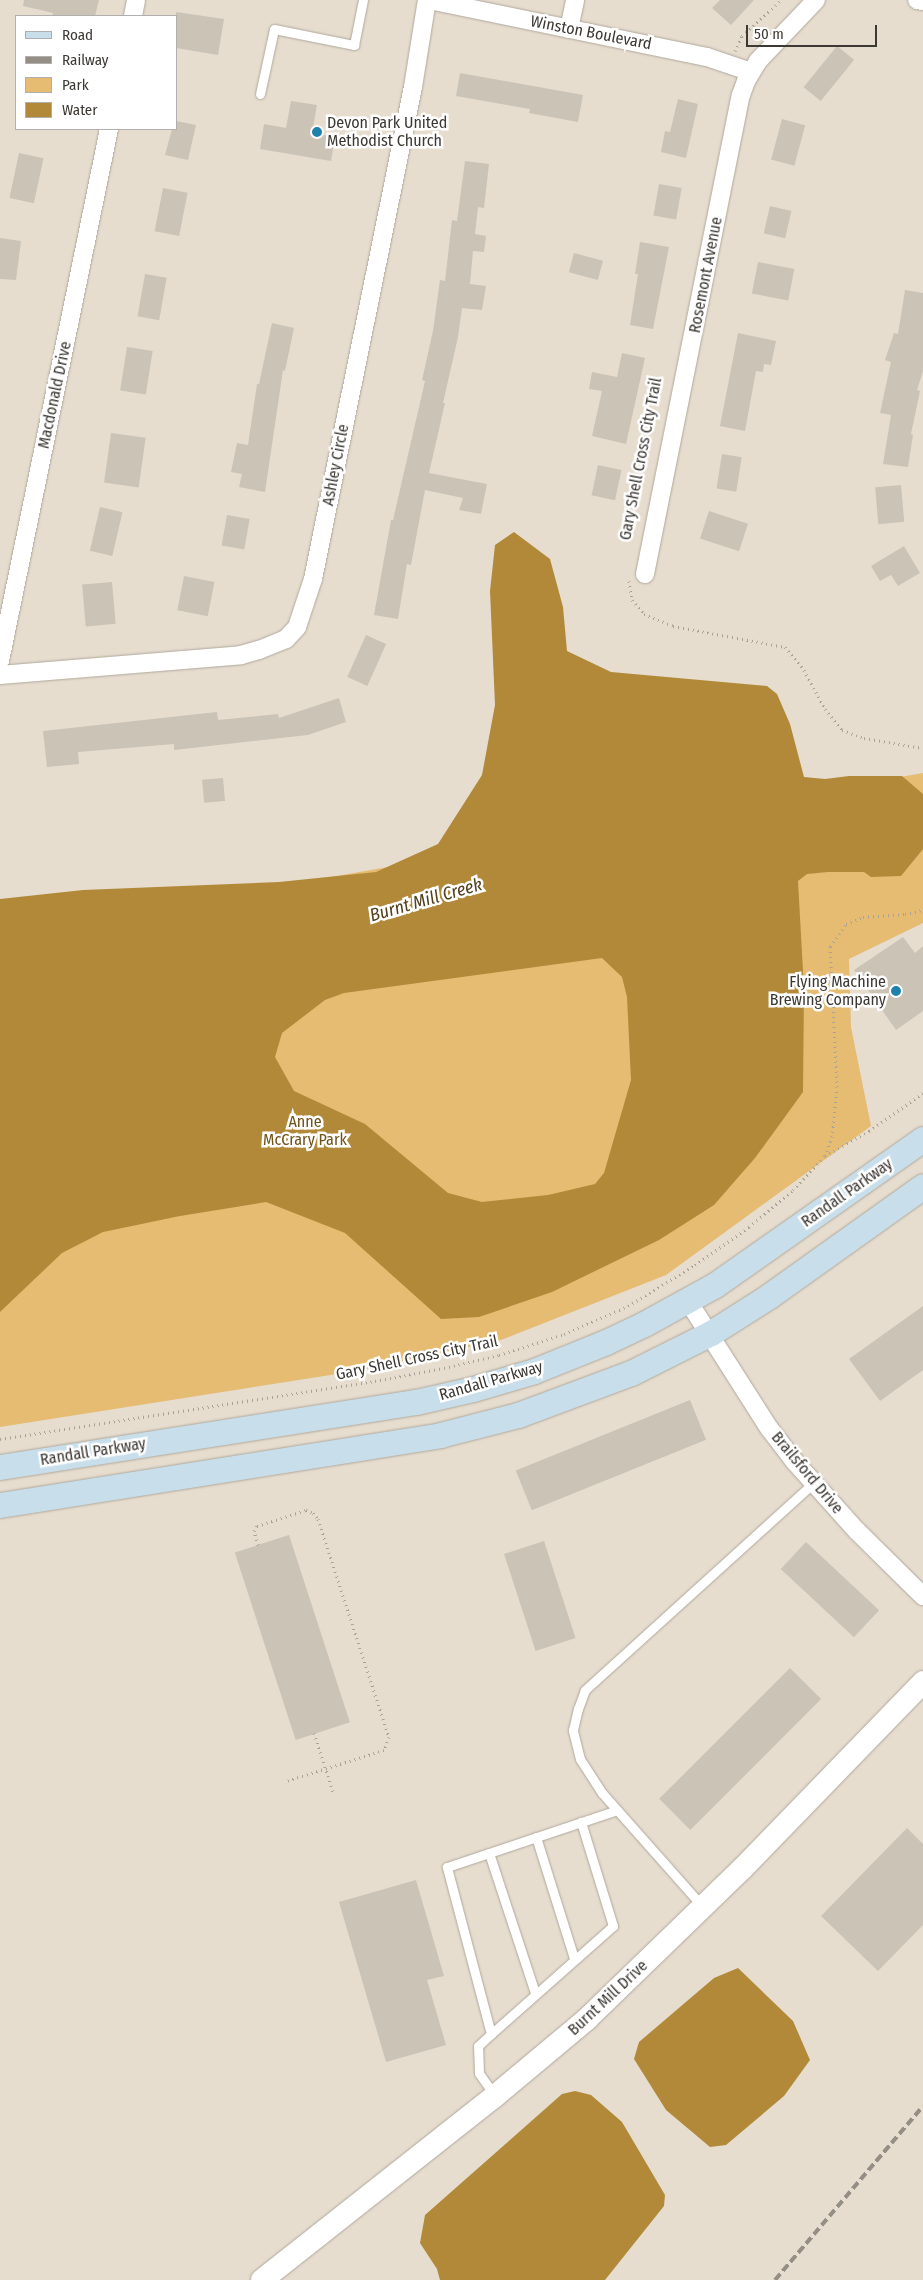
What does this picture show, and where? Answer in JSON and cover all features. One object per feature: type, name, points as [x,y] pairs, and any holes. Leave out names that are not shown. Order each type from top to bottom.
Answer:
[{"type":"main road","name":"Randall Parkway","points":[[0,1467],[343,1414],[448,1395],[504,1380],[564,1360],[644,1324],[688,1301],[740,1268],[923,1139]]},
{"type":"main road","points":[[0,1505],[381,1445],[479,1426],[594,1389],[672,1355],[711,1333],[769,1296],[923,1186]]},
{"type":"street","points":[[133,15],[136,0]]},
{"type":"street","name":"Winston Boulevard","points":[[428,0],[729,63],[751,72]]},
{"type":"street","name":"Ashley Circle","points":[[0,675],[241,654],[259,650],[286,639],[297,627],[313,579],[413,87],[428,0]]},
{"type":"street","points":[[569,29],[575,0]]},
{"type":"street","name":"Rosemont Avenue","points":[[638,575],[741,96],[751,72],[816,0]]},
{"type":"street","points":[[917,0],[923,1]]},
{"type":"street","name":"Macdonald Drive","points":[[0,661],[109,130]]},
{"type":"street","name":"Brailsford Drive","points":[[688,1301],[711,1333],[769,1428],[813,1483],[923,1596]]},
{"type":"street","name":"Burnt Mill Drive","points":[[262,2280],[495,2096],[587,2019],[704,1907],[923,1682]]},
{"type":"lane","points":[[260,94],[274,29],[354,45],[363,0]]},
{"type":"lane","points":[[704,1907],[602,1794],[580,1758],[573,1730],[578,1709],[585,1690],[813,1483]]},
{"type":"lane","points":[[491,2034],[447,1867],[617,1810]]},
{"type":"lane","points":[[495,2096],[478,2073],[478,2046],[535,1992],[613,1926],[581,1822]]},
{"type":"lane","points":[[536,1837],[574,1958]]},
{"type":"lane","points":[[489,1853],[535,1992]]},
{"type":"path","points":[[729,63],[742,36],[781,0]]},
{"type":"path","points":[[638,575],[628,584],[632,600],[644,614],[673,626],[785,648],[804,670],[825,709],[842,730],[864,738],[923,748]]},
{"type":"path","name":"Gary Shell Cross City Trail","points":[[0,1439],[375,1382],[499,1355],[564,1334],[628,1306],[695,1265],[749,1227],[794,1190],[824,1156],[832,1137],[837,1088],[830,946],[846,924],[863,917],[905,914],[923,910]]},
{"type":"path","points":[[824,1156],[869,1131],[923,1093]]},
{"type":"path","points":[[258,1545],[254,1531],[257,1526],[306,1510],[313,1513],[318,1519],[389,1737],[384,1750],[286,1781]]},
{"type":"path","points":[[314,1733],[333,1792]]},
{"type":"green space","name":"Anne McCrary Park","points":[[923,773],[923,923],[849,959],[851,1027],[871,1126],[666,1275],[501,1340],[356,1371],[0,1427],[0,935]]},
{"type":"water","name":"Anne McCrary Park","points":[[514,532],[550,559],[563,607],[567,651],[611,672],[767,686],[777,694],[790,724],[804,777],[825,779],[849,776],[902,776],[923,794],[923,849],[901,876],[871,877],[864,872],[828,872],[807,874],[798,881],[804,989],[803,1092],[755,1158],[714,1205],[659,1240],[552,1292],[479,1317],[441,1319],[345,1233],[266,1202],[180,1216],[103,1232],[62,1253],[0,1312],[0,899],[83,890],[279,882],[376,872],[438,844],[482,775],[495,705],[490,591],[495,545]],"holes":[[[602,958],[622,977],[627,997],[631,1080],[604,1173],[595,1184],[548,1195],[482,1202],[448,1193],[365,1124],[294,1091],[275,1057],[282,1033],[325,1000],[344,993]]]},
{"type":"water","points":[[738,1968],[793,2021],[810,2060],[784,2096],[726,2145],[710,2147],[666,2110],[634,2059],[639,2042],[714,1978]]},
{"type":"water","points":[[575,2091],[591,2095],[622,2122],[665,2195],[664,2206],[605,2280],[440,2280],[437,2269],[420,2243],[425,2215],[562,2094]]},
{"type":"building","points":[[24,0],[99,0],[95,15],[52,15],[53,13],[23,6]]},
{"type":"building","points":[[720,0],[754,0],[731,25],[712,8]]},
{"type":"building","points":[[176,12],[224,19],[218,55],[178,48],[178,15],[176,15]]},
{"type":"building","points":[[837,46],[854,60],[821,101],[804,87]]},
{"type":"building","points":[[460,73],[583,95],[578,122],[529,113],[530,109],[456,96]]},
{"type":"building","points":[[678,99],[698,104],[686,158],[661,152],[665,131],[670,132]]},
{"type":"building","points":[[291,101],[317,105],[312,133],[335,137],[331,161],[260,149],[264,124],[286,128]]},
{"type":"building","points":[[782,119],[805,125],[794,166],[771,160]]},
{"type":"building","points":[[178,121],[196,125],[188,160],[165,155],[172,130],[178,130]]},
{"type":"building","points":[[19,153],[43,158],[34,203],[9,198]]},
{"type":"building","points":[[465,161],[489,164],[484,208],[478,207],[475,234],[486,236],[484,252],[473,251],[470,284],[486,286],[482,310],[462,308],[458,337],[443,403],[445,403],[429,473],[487,484],[481,514],[459,510],[463,498],[425,490],[411,565],[407,564],[398,619],[374,615],[391,520],[393,520],[425,381],[422,380],[433,331],[440,280],[445,281],[452,220],[457,221]]},
{"type":"building","points":[[659,184],[682,188],[676,220],[653,216]]},
{"type":"building","points":[[163,188],[188,193],[179,236],[155,231]]},
{"type":"building","points":[[770,206],[791,211],[785,238],[764,233]]},
{"type":"building","points":[[0,238],[21,241],[16,280],[0,279]]},
{"type":"building","points":[[640,242],[669,247],[653,329],[630,325],[638,274],[635,274]]},
{"type":"building","points":[[574,253],[603,261],[598,280],[569,272]]},
{"type":"building","points":[[758,262],[794,269],[788,300],[752,293]]},
{"type":"building","points":[[145,274],[167,278],[159,320],[138,316]]},
{"type":"building","points":[[905,290],[923,293],[923,371],[917,390],[920,391],[911,434],[913,435],[908,467],[883,464],[891,415],[880,413],[891,362],[885,360],[894,333],[898,334]]},
{"type":"building","points":[[272,323],[294,328],[285,371],[283,370],[265,492],[239,487],[242,474],[231,472],[237,443],[248,445],[257,384],[259,384]]},
{"type":"building","points":[[738,333],[776,341],[771,365],[764,364],[763,372],[756,371],[745,431],[720,426]]},
{"type":"building","points":[[127,347],[153,351],[146,395],[120,390]]},
{"type":"building","points":[[622,353],[645,358],[626,444],[592,436],[602,391],[589,389],[592,372],[617,377]]},
{"type":"building","points":[[111,433],[146,438],[139,487],[104,483]]},
{"type":"building","points":[[722,454],[742,457],[736,492],[717,489]]},
{"type":"building","points":[[598,465],[621,470],[615,500],[592,495]]},
{"type":"building","points":[[901,485],[904,522],[878,524],[875,487]]},
{"type":"building","points":[[100,507],[122,512],[112,556],[90,551]]},
{"type":"building","points":[[709,511],[748,524],[739,551],[700,539]]},
{"type":"building","points":[[227,515],[250,519],[244,550],[222,546]]},
{"type":"building","points":[[904,546],[920,573],[898,586],[891,575],[880,581],[871,566]]},
{"type":"building","points":[[184,576],[214,582],[208,616],[177,610]]},
{"type":"building","points":[[112,582],[116,624],[86,626],[82,585]]},
{"type":"building","points":[[366,635],[386,644],[367,686],[347,677]]},
{"type":"building","points":[[339,698],[346,722],[308,735],[174,750],[174,744],[78,752],[79,764],[47,767],[43,731],[217,712],[218,720],[278,714],[279,718]]},
{"type":"building","points":[[223,778],[225,801],[204,803],[202,780]]},
{"type":"building","name":"Flying Machine Brewing Company","points":[[903,937],[915,953],[923,946],[923,1011],[896,1030],[854,970]]},
{"type":"building","points":[[923,1306],[923,1370],[880,1401],[849,1359]]},
{"type":"building","points":[[690,1400],[706,1440],[532,1510],[516,1470]]},
{"type":"building","points":[[289,1535],[350,1722],[296,1740],[235,1553]]},
{"type":"building","points":[[544,1541],[576,1638],[536,1651],[504,1554]]},
{"type":"building","points":[[806,1542],[879,1610],[854,1637],[781,1569]]},
{"type":"building","points":[[790,1668],[821,1699],[690,1830],[659,1799]]},
{"type":"building","points":[[907,1828],[923,1844],[923,1925],[878,1971],[821,1916]]},
{"type":"building","points":[[416,1880],[444,1976],[427,1980],[446,2045],[386,2062],[339,1902]]},
{"type":"railway","points":[[775,2280],[923,2106]]},
{"type":"place","name":"Devon Park United Methodist Church","points":[[317,132]]},
{"type":"place","name":"Flying Machine Brewing Company","points":[[896,991]]},
{"type":"water label","name":"Burnt Mill Creek","points":[[426,900]]}]
